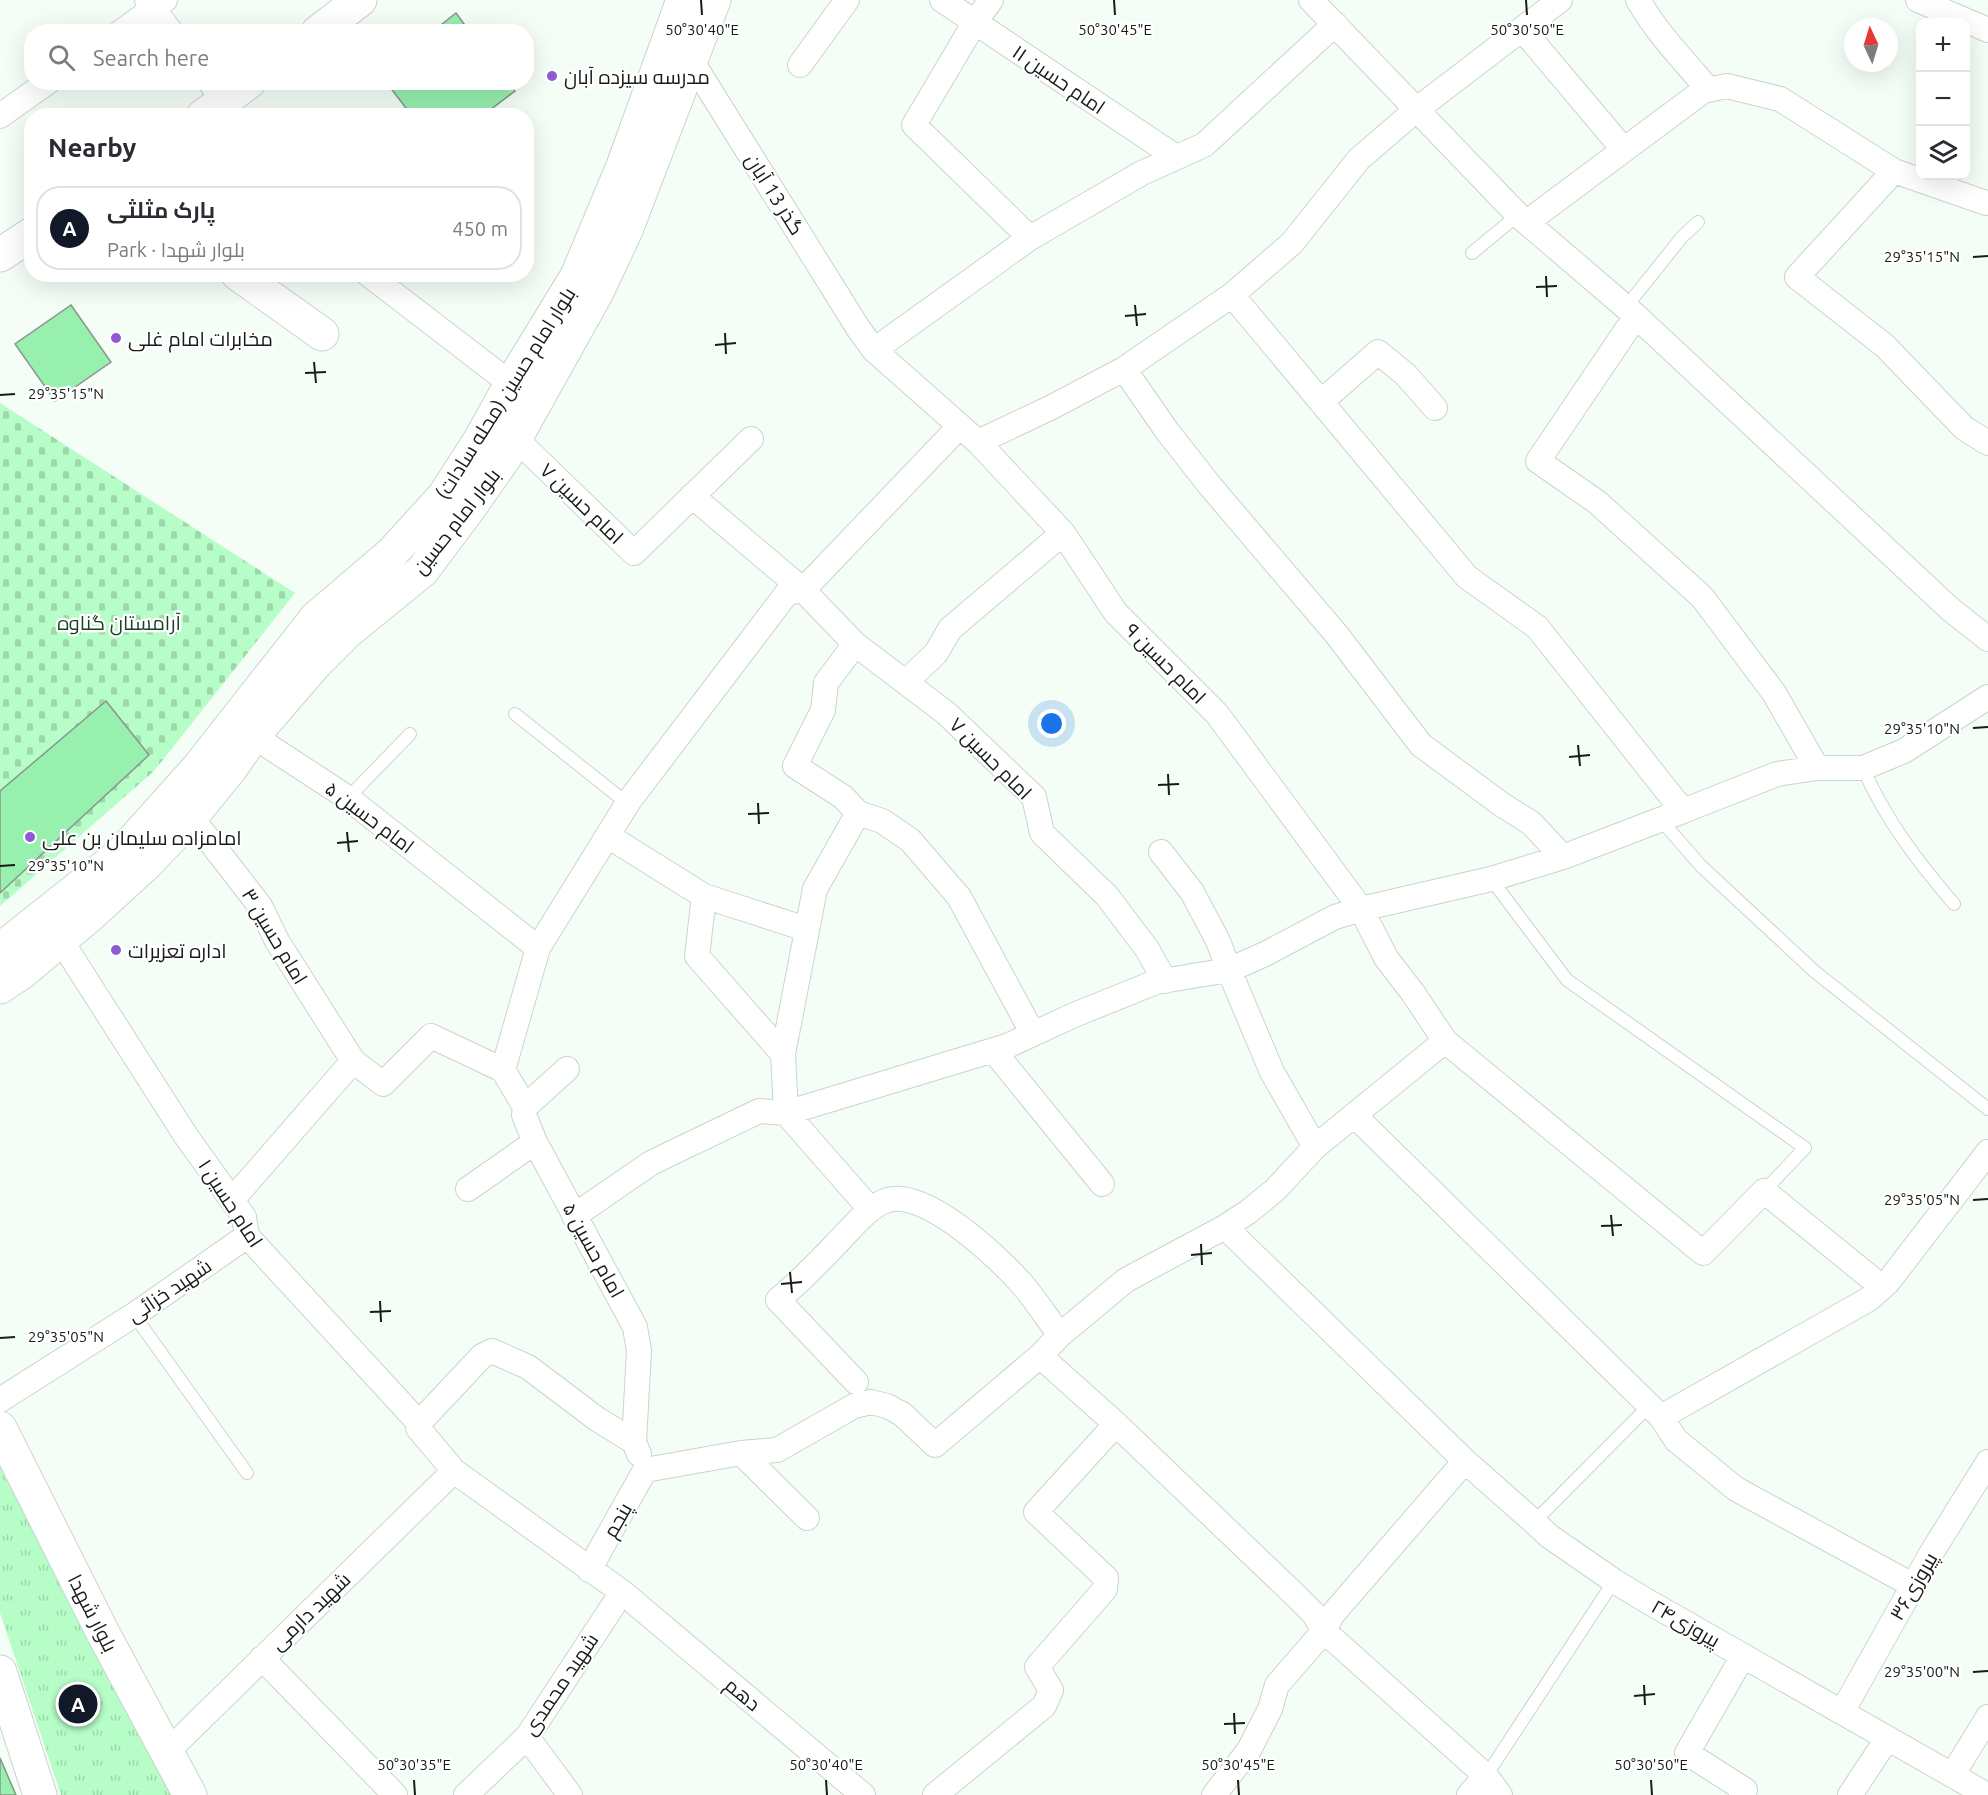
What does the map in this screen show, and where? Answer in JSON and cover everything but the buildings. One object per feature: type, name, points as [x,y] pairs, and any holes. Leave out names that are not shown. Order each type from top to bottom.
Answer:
[{"type":"street","points":[[328,24],[360,0]]},
{"type":"street","name":"بلوار امام حسین (محله سادات)","points":[[0,950],[120,855],[198,768],[316,618],[392,553],[444,496],[480,440],[511,384],[577,276],[623,166],[683,0]]},
{"type":"street","name":"بلوار امام حسین","points":[[0,987],[21,973],[88,917],[147,863],[191,817],[254,736],[315,664],[347,632],[422,571],[470,507],[516,439],[597,292],[626,230],[714,0]]},
{"type":"street","points":[[800,65],[847,0]]},
{"type":"street","name":"امام حسین ۱۱","points":[[942,0],[1176,157]]},
{"type":"street","points":[[991,0],[975,22],[914,125],[1030,238]]},
{"type":"street","points":[[1311,0],[1523,218],[1631,311],[1950,609],[1988,639]]},
{"type":"street","points":[[978,442],[1124,369],[1232,296],[1292,243],[1359,159],[1416,110],[1560,0]]},
{"type":"street","points":[[1638,0],[1670,46],[1709,90]]},
{"type":"street","points":[[1918,0],[1988,30]]},
{"type":"street","points":[[131,24],[156,3],[167,24]]},
{"type":"street","points":[[874,350],[1030,238],[1142,173],[1204,145],[1335,24]]},
{"type":"street","points":[[1522,29],[1624,150]]},
{"type":"street","name":"گذر 13 آبان","points":[[691,60],[874,350]]},
{"type":"street","points":[[1523,218],[1624,150],[1703,91],[1727,86],[1780,99],[1894,171],[1986,203]]},
{"type":"street","points":[[0,116],[37,90]]},
{"type":"street","points":[[1894,171],[1797,277],[1885,346],[1964,428],[1988,443]]},
{"type":"street","points":[[0,255],[24,239]]},
{"type":"street","points":[[249,282],[322,334]]},
{"type":"street","points":[[378,282],[511,384]]},
{"type":"street","points":[[1232,296],[1467,577],[1536,627],[1683,811]]},
{"type":"street","points":[[1631,311],[1538,461],[1597,502],[1702,597],[1774,693],[1817,768]]},
{"type":"street","name":"امام حسین ۹","points":[[874,350],[978,442],[1063,533],[1116,613],[1217,714],[1361,909],[1386,958],[1445,1041],[1703,1253],[1764,1191]]},
{"type":"street","points":[[1321,402],[1378,352],[1406,375],[1435,408]]},
{"type":"street","points":[[1124,369],[1167,432],[1323,619],[1421,745],[1501,804],[1531,823],[1563,857]]},
{"type":"street","points":[[503,1070],[538,948],[628,804],[787,593],[803,591],[960,426]]},
{"type":"street","name":"امام حسین ۷","points":[[516,439],[634,553],[751,439]]},
{"type":"street","name":"امام حسین ۷","points":[[692,496],[803,591],[855,644],[946,713],[1035,797],[1042,833],[1107,896],[1147,949],[1165,981]]},
{"type":"street","points":[[906,682],[936,653],[950,629],[1063,533]]},
{"type":"street","points":[[855,644],[826,683],[823,710],[795,766],[843,797],[858,813],[882,821],[910,840],[959,897],[1033,1034]]},
{"type":"street","points":[[574,1216],[651,1163],[759,1111],[786,1113],[993,1050],[1156,982],[1228,970],[1265,954],[1335,917],[1491,879],[1563,857],[1777,774],[1817,768],[1863,768],[1904,751],[1987,702]]},
{"type":"street","name":"امام حسین ۵","points":[[254,736],[348,798],[538,948]]},
{"type":"street","points":[[858,813],[815,889],[783,1054],[786,1113],[870,1209]]},
{"type":"street","name":"امام حسین ۳","points":[[191,817],[260,906],[277,941],[353,1060],[383,1084],[431,1036],[503,1070]]},
{"type":"street","points":[[608,837],[704,896],[806,928]]},
{"type":"street","points":[[1161,852],[1192,892],[1218,940],[1228,970],[1272,1072],[1315,1147]]},
{"type":"street","points":[[704,896],[697,956],[783,1054]]},
{"type":"street","name":"امام حسین ۱","points":[[60,939],[186,1136],[244,1216],[247,1236],[419,1424],[418,1428],[454,1471],[589,1570]]},
{"type":"street","points":[[419,1424],[482,1356],[492,1351],[528,1367],[597,1419],[634,1442],[645,1470],[741,1453],[777,1450],[854,1406],[871,1402],[887,1406],[902,1414],[935,1445],[1126,1280],[1225,1227],[1275,1190],[1315,1147],[1445,1041]]},
{"type":"street","points":[[993,1050],[1102,1184]]},
{"type":"street","points":[[232,1200],[353,1060]]},
{"type":"street","points":[[525,1107],[567,1069]]},
{"type":"street","name":"امام حسین ۵","points":[[503,1070],[525,1107],[524,1115],[535,1142],[635,1327],[639,1351],[634,1442]]},
{"type":"street","points":[[1354,1115],[1655,1412],[1676,1440],[1736,1489],[1914,1586]]},
{"type":"street","points":[[468,1189],[535,1142]]},
{"type":"street","points":[[1655,1412],[1869,1299],[1882,1287],[1988,1152]]},
{"type":"street","points":[[1764,1191],[1882,1287]]},
{"type":"street","points":[[856,1382],[778,1300],[805,1277],[870,1209],[886,1200],[898,1197],[923,1204],[948,1219],[991,1254],[1021,1284],[1060,1335]]},
{"type":"street","name":"پیروزی۲۴","points":[[1225,1227],[1464,1461],[1549,1536],[1614,1581],[1987,1795]]},
{"type":"street","name":"شهید خزائی","points":[[0,1400],[134,1315],[247,1236]]},
{"type":"street","points":[[1040,1356],[1116,1424],[1295,1595],[1314,1614],[1324,1630],[1486,1776],[1500,1795]]},
{"type":"street","points":[[935,1795],[1044,1706],[1051,1690],[1037,1667],[1105,1589],[1106,1578],[1036,1512],[1116,1424]]},
{"type":"street","name":"بلوار شهدا","points":[[0,1428],[103,1633],[190,1795]]},
{"type":"street","points":[[741,1453],[807,1518]]},
{"type":"street","points":[[1214,1795],[1249,1750],[1270,1709],[1277,1685],[1324,1630],[1332,1615],[1464,1461]]},
{"type":"street","name":"پیروزی۳۶","points":[[1842,1712],[1988,1462]]},
{"type":"street","name":"پنجم","points":[[589,1570],[645,1470]]},
{"type":"street","name":"شهید دارمی","points":[[167,1752],[454,1471]]},
{"type":"street","name":"دهم","points":[[589,1570],[622,1592],[863,1795]]},
{"type":"street","name":"شهید محمدی","points":[[466,1795],[527,1737],[622,1592]]},
{"type":"street","points":[[1741,1795],[1745,1790],[1687,1753],[1743,1656]]},
{"type":"street","points":[[262,1658],[395,1795]]},
{"type":"street","points":[[0,1671],[40,1795]]},
{"type":"street","points":[[1953,1774],[1988,1718]]},
{"type":"street","points":[[527,1737],[570,1795]]},
{"type":"street","points":[[1850,1795],[1887,1739]]},
{"type":"street","points":[[1469,1795],[1486,1776]]},
{"type":"lane","points":[[1472,253],[1523,218]]},
{"type":"lane","points":[[1631,311],[1682,237],[1698,222]]},
{"type":"lane","points":[[515,714],[628,804]]},
{"type":"lane","points":[[348,798],[410,734]]},
{"type":"lane","points":[[1863,768],[1891,822],[1921,866],[1954,904]]},
{"type":"lane","points":[[1660,819],[1701,866],[1814,971],[1988,1108]]},
{"type":"lane","points":[[1491,879],[1568,980],[1804,1148],[1764,1191]]},
{"type":"lane","points":[[134,1315],[247,1473]]},
{"type":"lane","points":[[1534,1522],[1655,1412]]},
{"type":"lane","points":[[1486,1776],[1614,1581]]},
{"type":"green space","name":"آرامستان گناوه","points":[[0,403],[295,593],[154,771],[0,906]]},
{"type":"green space","points":[[0,1456],[173,1795],[61,1795],[0,1613]]},
{"type":"place","name":"مدرسه سیزده آبان","points":[[552,76]]},
{"type":"place","name":"مخابرات امام غلی","points":[[116,338]]},
{"type":"place","name":"امامزاده سلیمان بن علی","points":[[30,837]]},
{"type":"place","name":"اداره تعزیرات","points":[[116,950]]},
{"type":"place","name":"پارک مثلثی","points":[[78,1704]]}]
